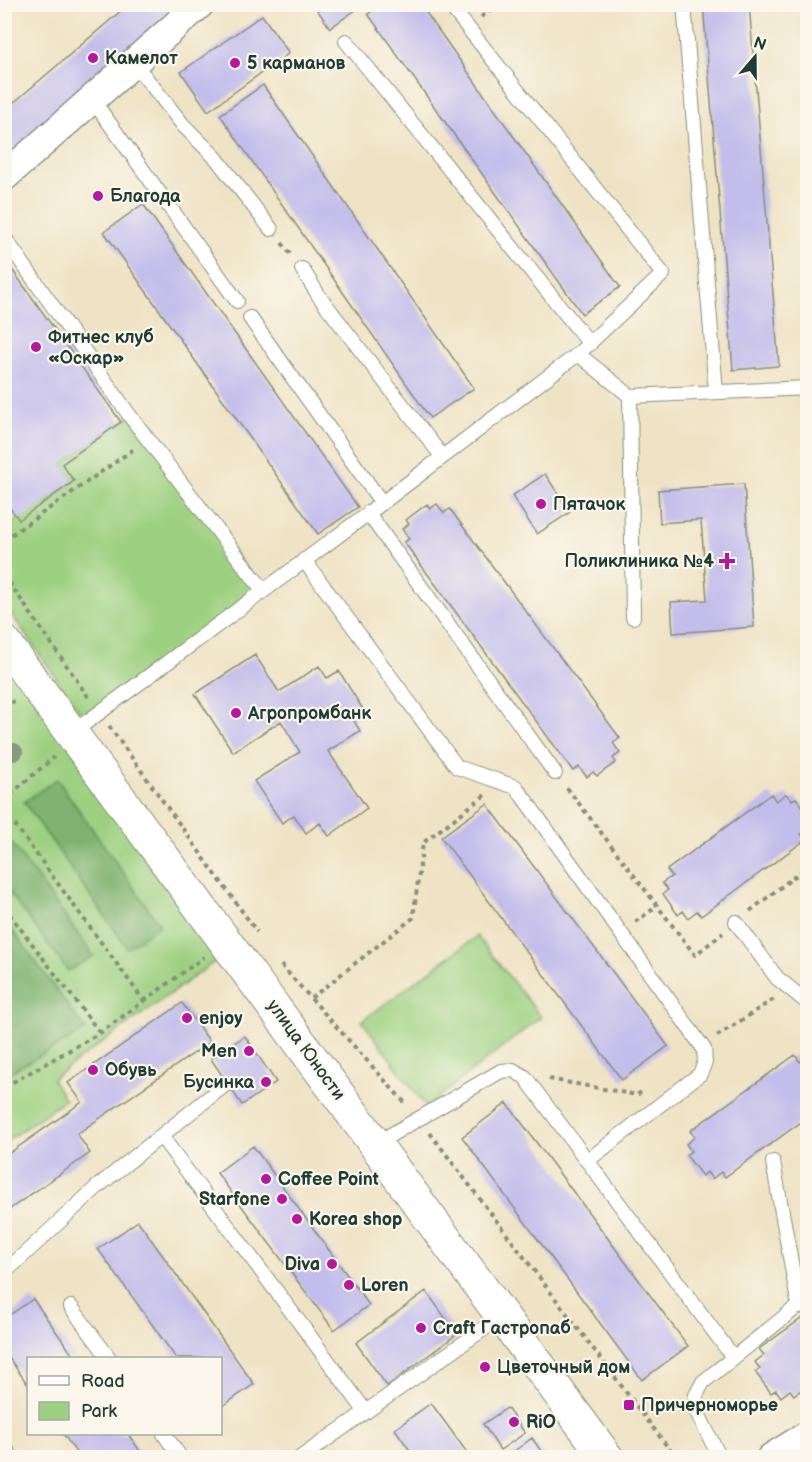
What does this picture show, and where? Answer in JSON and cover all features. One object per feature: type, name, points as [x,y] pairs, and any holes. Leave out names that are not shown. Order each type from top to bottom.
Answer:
[{"type":"street","points":[[4,177],[201,4]]},
{"type":"street","name":"улица Юности","points":[[4,642],[64,744],[225,941],[607,1458]]},
{"type":"street","points":[[771,1458],[807,1435]]},
{"type":"lane","points":[[64,744],[99,712],[382,503],[441,455],[578,354],[663,274],[449,4]]},
{"type":"lane","points":[[684,4],[716,392]]},
{"type":"lane","points":[[346,41],[590,344]]},
{"type":"lane","points":[[134,63],[184,126],[216,158],[270,229]]},
{"type":"lane","points":[[92,99],[237,301]]},
{"type":"lane","points":[[4,237],[147,439],[263,590]]},
{"type":"lane","points":[[302,269],[319,296],[441,455]]},
{"type":"lane","points":[[250,318],[382,503]]},
{"type":"lane","points":[[578,354],[630,396],[807,388]]},
{"type":"lane","points":[[630,396],[633,617]]},
{"type":"lane","points":[[368,513],[555,773]]},
{"type":"lane","points":[[304,560],[457,767],[516,787],[702,1046],[705,1062],[700,1074],[587,1161]]},
{"type":"lane","points":[[736,922],[788,990],[807,1003]]},
{"type":"lane","points":[[375,1144],[501,1071],[513,1070],[525,1077],[733,1357]]},
{"type":"lane","points":[[4,1273],[98,1187],[226,1084]]},
{"type":"lane","points":[[161,1136],[366,1412]]},
{"type":"lane","points":[[720,1458],[695,1408],[696,1395],[703,1382],[803,1303],[773,1162]]},
{"type":"lane","points":[[71,1307],[108,1357]]},
{"type":"lane","points":[[302,1457],[502,1316]]},
{"type":"lane","points":[[165,1435],[181,1458]]},
{"type":"lane","points":[[4,1447],[12,1458]]},
{"type":"path","points":[[270,229],[302,269]]},
{"type":"path","points":[[4,540],[147,439]]},
{"type":"path","points":[[4,574],[99,712],[259,934]]},
{"type":"path","points":[[4,708],[15,700]]},
{"type":"path","points":[[4,800],[64,744]]},
{"type":"path","points":[[555,773],[694,955],[807,866]]},
{"type":"path","points":[[310,998],[412,918],[423,843],[502,782]]},
{"type":"path","points":[[4,810],[144,1001]]},
{"type":"path","points":[[4,907],[100,1033]]},
{"type":"path","points":[[621,933],[656,907]]},
{"type":"path","points":[[4,1088],[100,1033],[225,941]]},
{"type":"path","points":[[279,963],[419,1119],[676,1458]]},
{"type":"path","points":[[702,1046],[788,990]]},
{"type":"path","points":[[525,1077],[562,1080],[601,1090],[637,1095],[646,1088]]},
{"type":"green space","points":[[130,416],[263,590],[87,722],[5,605],[4,529],[74,481],[62,464]]},
{"type":"green space","points":[[4,657],[224,955],[52,1079],[65,1100],[5,1142]]},
{"type":"green space","points":[[57,779],[160,925],[127,948],[24,802]]},
{"type":"green space","points":[[5,834],[94,956],[68,971],[5,887]]},
{"type":"green space","points":[[4,919],[86,1030],[5,1075],[4,1075]]},
{"type":"green space","points":[[477,936],[541,1017],[426,1107],[362,1021]]},
{"type":"building","name":"Камелот","points":[[129,4],[181,4],[4,159],[4,111]]},
{"type":"building","points":[[313,4],[364,4],[330,28]]},
{"type":"building","points":[[382,4],[420,4],[620,287],[582,314],[368,14]]},
{"type":"building","points":[[703,4],[749,4],[779,366],[733,370]]},
{"type":"building","name":"5 карманов","points":[[262,15],[289,53],[208,111],[181,72]]},
{"type":"building","points":[[263,85],[474,388],[430,418],[220,115]]},
{"type":"building","points":[[143,204],[358,507],[318,534],[104,232]]},
{"type":"building","name":"Фитнес клуб «Оскар»","points":[[11,268],[121,422],[62,464],[74,481],[19,520],[4,500],[4,273]]},
{"type":"building","name":"Пятачок","points":[[545,474],[570,512],[537,534],[512,496]]},
{"type":"building","name":"Поликлиника №4","points":[[744,484],[754,627],[673,633],[671,602],[707,600],[701,520],[660,523],[658,490]]},
{"type":"building","points":[[427,504],[430,509],[437,504],[444,513],[450,509],[620,738],[613,743],[620,753],[613,758],[616,762],[597,776],[593,772],[587,777],[579,767],[573,771],[404,542],[409,539],[402,529],[409,524],[406,520]]},
{"type":"building","points":[[255,655],[279,692],[319,666],[327,678],[339,671],[364,711],[353,719],[360,731],[328,751],[367,808],[329,836],[320,823],[306,833],[294,815],[282,823],[254,781],[300,752],[281,721],[233,752],[195,694]]},
{"type":"building","points":[[771,794],[776,801],[786,794],[792,800],[796,798],[808,813],[808,829],[801,834],[805,840],[701,916],[697,911],[688,918],[683,911],[678,915],[663,894],[668,890],[662,883],[672,876],[667,870]]},
{"type":"building","points":[[487,804],[668,1046],[622,1080],[441,837]]},
{"type":"building","points":[[182,1003],[210,1042],[77,1134],[90,1153],[4,1213],[4,1157],[82,1102],[68,1083]]},
{"type":"building","points":[[245,1036],[276,1082],[242,1105],[211,1059]]},
{"type":"building","points":[[795,1055],[800,1062],[808,1057],[808,1117],[725,1177],[721,1172],[712,1179],[707,1172],[702,1176],[686,1155],[691,1151],[686,1144],[695,1137],[690,1131]]},
{"type":"building","points":[[507,1103],[688,1346],[642,1380],[462,1137]]},
{"type":"building","points":[[253,1146],[369,1305],[334,1330],[217,1173]]},
{"type":"building","points":[[138,1221],[254,1384],[222,1407],[222,1357],[175,1357],[98,1249]]},
{"type":"building","points":[[426,1291],[457,1334],[387,1386],[356,1343]]},
{"type":"building","points":[[33,1299],[74,1357],[27,1357],[27,1384],[4,1351],[4,1319]]},
{"type":"building","points":[[808,1314],[808,1385],[794,1395],[790,1390],[781,1397],[776,1390],[771,1393],[755,1372],[760,1369],[755,1362],[764,1355],[759,1349]]},
{"type":"building","points":[[431,1403],[471,1458],[415,1458],[395,1429]]},
{"type":"building","points":[[507,1408],[525,1433],[500,1450],[483,1424]]},
{"type":"building","points":[[64,1435],[129,1435],[145,1458],[80,1458]]},
{"type":"building","points":[[532,1438],[546,1458],[505,1458]]},
{"type":"place","name":"Камелот","points":[[93,58]]},
{"type":"place","name":"5 карманов","points":[[235,63]]},
{"type":"place","name":"Благода","points":[[98,196]]},
{"type":"place","name":"Фитнес клуб «Оскар»","points":[[36,347]]},
{"type":"place","name":"Пятачок","points":[[541,504]]},
{"type":"place","name":"Поликлиника №4","points":[[727,561]]},
{"type":"place","name":"Агропромбанк","points":[[236,713]]},
{"type":"place","name":"enjoy","points":[[187,1018]]},
{"type":"place","name":"Men","points":[[249,1051]]},
{"type":"place","name":"Обувь","points":[[93,1070]]},
{"type":"place","name":"Бусинка","points":[[266,1082]]},
{"type":"place","name":"Coffee Point","points":[[266,1179]]},
{"type":"place","name":"Starfone","points":[[282,1199]]},
{"type":"place","name":"Korea shop","points":[[297,1219]]},
{"type":"place","name":"Diva","points":[[332,1264]]},
{"type":"place","name":"Loren","points":[[349,1285]]},
{"type":"place","name":"Craft Гастропаб","points":[[421,1328]]},
{"type":"place","name":"Цветочный дом","points":[[485,1367]]},
{"type":"place","name":"Причерноморье","points":[[629,1405]]},
{"type":"place","name":"RiO","points":[[514,1422]]}]
